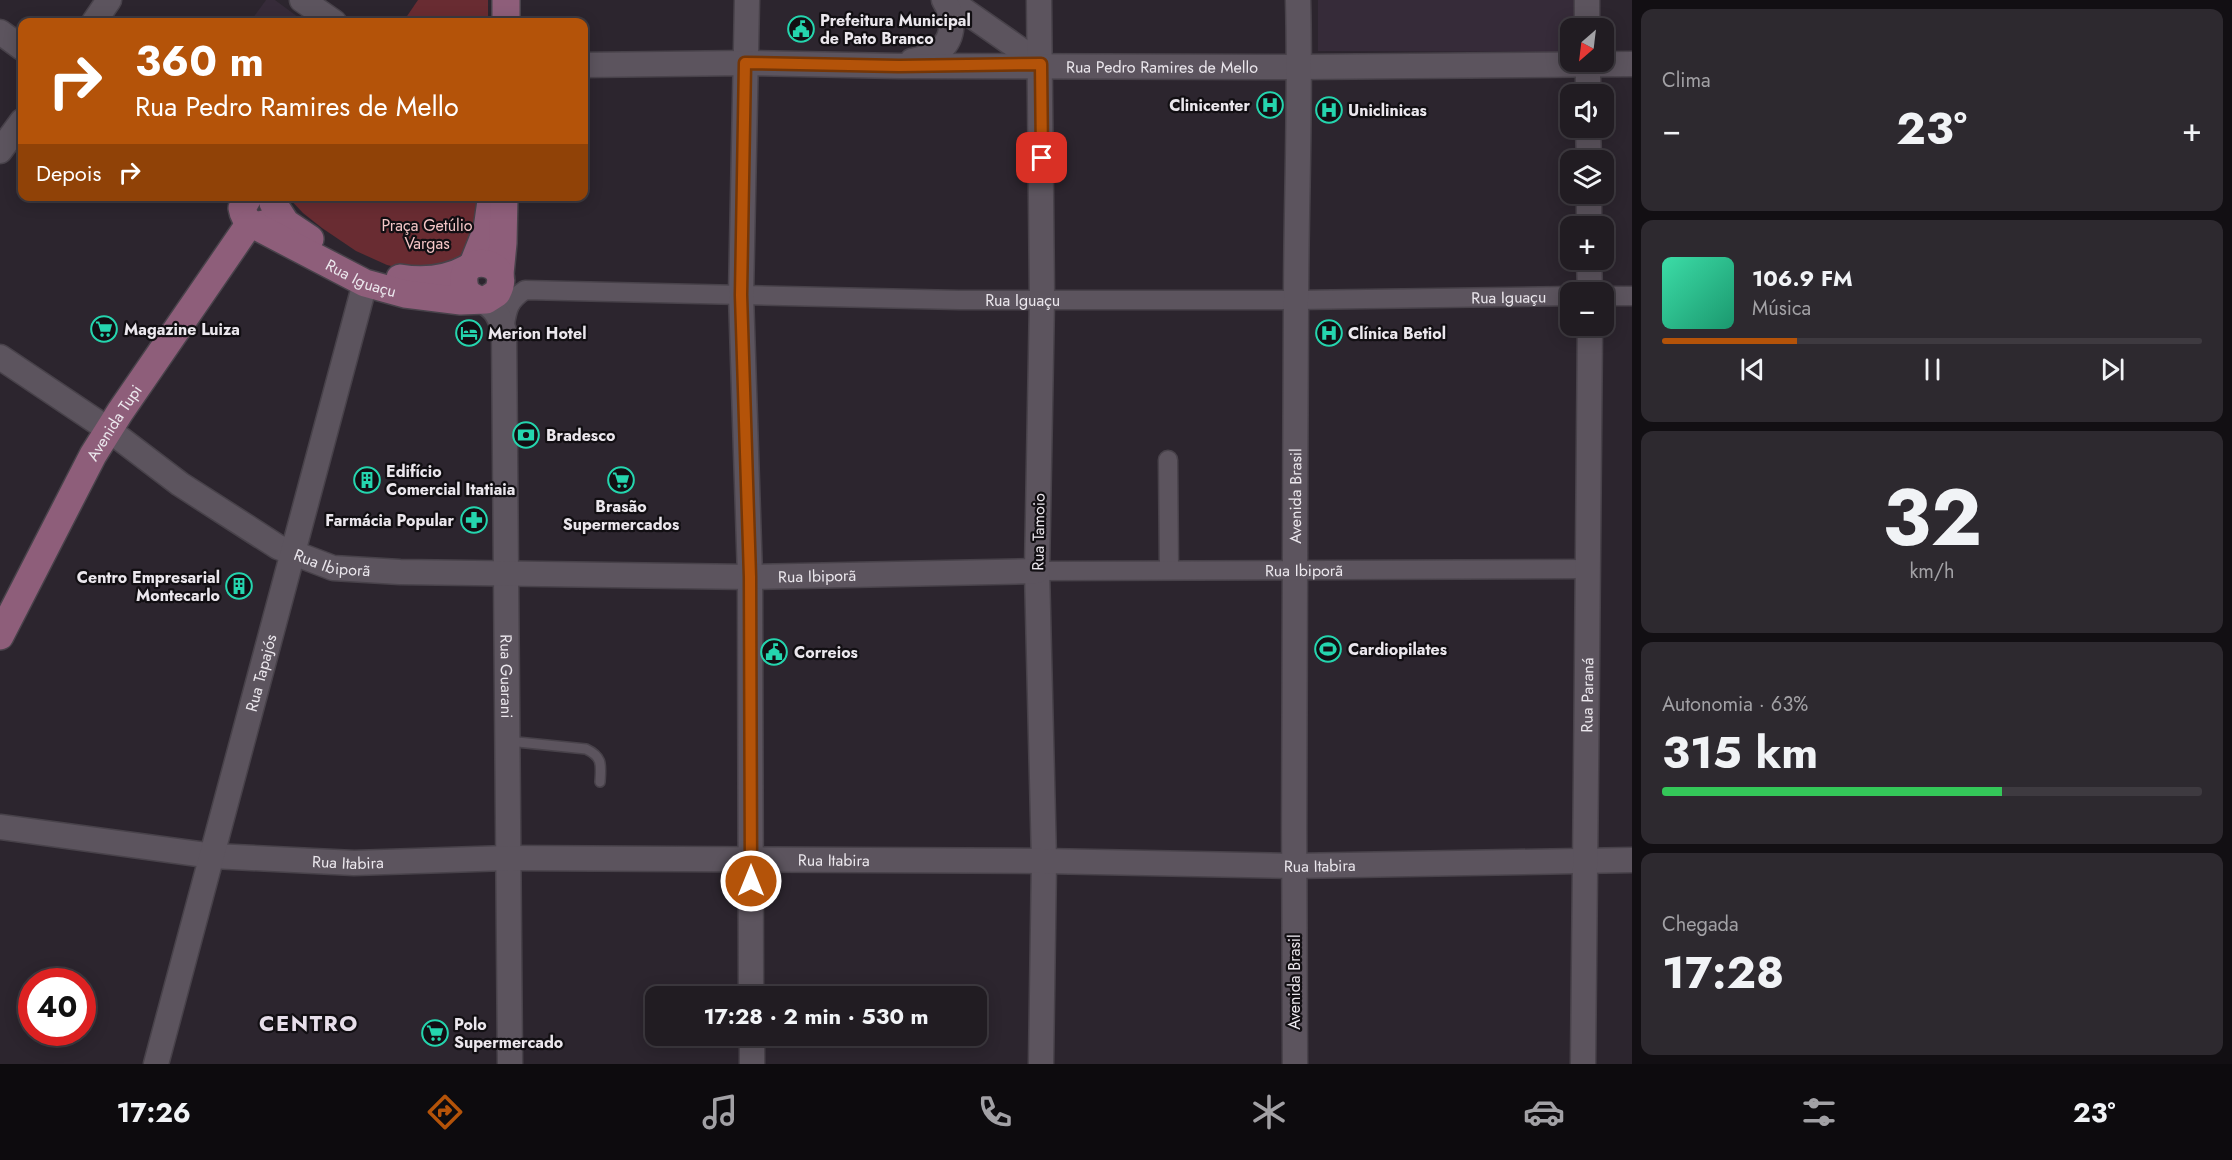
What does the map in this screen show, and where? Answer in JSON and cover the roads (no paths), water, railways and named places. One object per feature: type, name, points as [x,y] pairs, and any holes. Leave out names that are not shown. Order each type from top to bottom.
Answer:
[{"type":"main road","points":[[494,0],[494,18]]},
{"type":"main road","points":[[506,18],[507,0]]},
{"type":"main road","points":[[490,201],[486,229],[471,266],[465,274],[464,287],[470,295],[480,300],[486,300],[497,293],[500,287],[504,201]]},
{"type":"main road","name":"Rua Iguaçu","points":[[256,206],[280,217],[295,229],[356,264],[385,276],[412,280],[437,280],[456,275],[471,266]]},
{"type":"main road","name":"Rua Iguaçu","points":[[256,206],[365,283],[405,294],[443,300],[480,300]]},
{"type":"main road","name":"Avenida Tupi","points":[[0,596],[101,425],[256,206]]},
{"type":"main road","points":[[471,266],[486,263],[496,268],[500,274]]},
{"type":"main road","name":"Avenida Tupi","points":[[0,636],[93,455],[101,425]]},
{"type":"street","points":[[97,18],[110,0]]},
{"type":"street","points":[[302,0],[328,18]]},
{"type":"street","points":[[747,0],[741,295],[750,577],[752,986]]},
{"type":"street","points":[[953,4],[1009,32],[1018,31],[1033,16],[1038,0]]},
{"type":"street","name":"Rua Tamoio","points":[[1038,0],[1041,64],[1042,299],[1037,571],[1044,861],[1041,1064]]},
{"type":"street","name":"Avenida Brasil","points":[[1295,1064],[1293,866],[1296,300],[1300,67],[1298,0]]},
{"type":"street","points":[[1587,0],[1587,18]]},
{"type":"street","points":[[953,4],[1041,64]]},
{"type":"street","points":[[899,66],[939,52],[948,41],[952,26],[950,12],[953,4]]},
{"type":"street","points":[[0,32],[18,45]]},
{"type":"street","name":"Rua Pedro Ramires de Mello","points":[[588,65],[745,63],[899,66],[1041,64],[1300,67],[1560,63]]},
{"type":"street","name":"Rua Pedro Ramires de Mello","points":[[1614,64],[1632,64]]},
{"type":"street","points":[[0,152],[18,127]]},
{"type":"street","points":[[500,274],[507,283],[525,290]]},
{"type":"street","name":"Rua Tapajós","points":[[156,1064],[365,283]]},
{"type":"street","points":[[504,331],[510,303],[514,297],[525,290]]},
{"type":"street","name":"Rua Iguaçu","points":[[525,290],[959,300],[1296,300],[1560,296]]},
{"type":"street","points":[[1614,296],[1632,296]]},
{"type":"street","name":"Rua Guarani","points":[[480,300],[490,304],[496,311],[504,331],[510,1064]]},
{"type":"street","name":"Rua Paraná","points":[[1583,1064],[1584,861],[1590,569],[1590,336]]},
{"type":"street","name":"Rua Ibiporã","points":[[0,357],[101,425],[180,484],[278,547],[333,568],[400,572],[750,577],[1169,569],[1590,569]]},
{"type":"street","points":[[1168,460],[1169,569]]},
{"type":"street","name":"Rua Itabira","points":[[0,827],[213,856],[354,863],[508,858],[1044,861],[1293,866],[1632,860]]},
{"type":"street","points":[[752,1046],[752,1064]]},
{"type":"lane","points":[[507,741],[586,749],[596,753],[601,763],[600,782]]},
{"type":"place","name":"Prefeitura Municipal de Pato Branco","points":[[801,29]]},
{"type":"place","name":"Clinicenter","points":[[1270,105]]},
{"type":"place","name":"Uniclinicas","points":[[1329,110]]},
{"type":"place","name":"Magazine Luiza","points":[[104,329]]},
{"type":"place","name":"Merion Hotel","points":[[469,333]]},
{"type":"place","name":"Clínica Betiol","points":[[1329,333]]},
{"type":"place","name":"Bradesco","points":[[526,435]]},
{"type":"place","name":"Edifício Comercial Itatiaia","points":[[367,480]]},
{"type":"place","name":"Brasão Supermercados","points":[[621,480]]},
{"type":"place","name":"Farmácia Popular","points":[[474,520]]},
{"type":"place","name":"Centro Empresarial Montecarlo","points":[[239,586]]},
{"type":"place","name":"Cardiopilates","points":[[1328,649]]},
{"type":"place","name":"Correios","points":[[774,652]]},
{"type":"place","name":"Polo Supermercado","points":[[435,1033]]},
{"type":"district","name":"CENTRO","points":[[309,1023]]},
{"type":"park label","name":"Praça Getúlio Vargas","points":[[427,234]]}]
